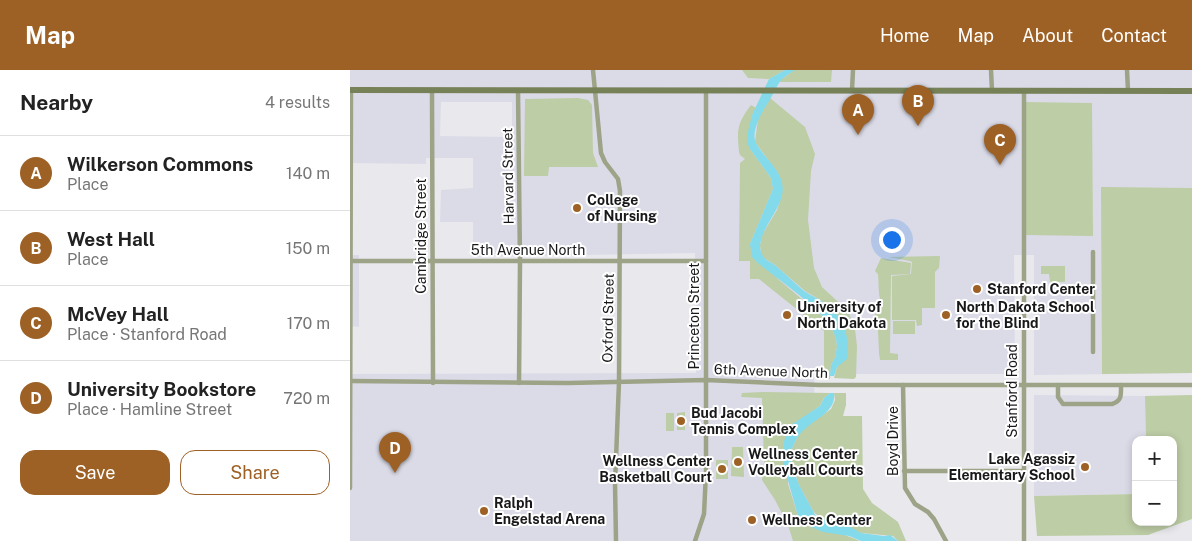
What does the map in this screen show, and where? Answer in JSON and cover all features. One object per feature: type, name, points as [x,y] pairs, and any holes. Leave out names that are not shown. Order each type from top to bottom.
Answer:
[{"type":"street","name":"Oxford Street","points":[[593,70],[594,100],[601,153],[605,162],[618,179],[620,191],[619,382],[615,484],[616,541]]},
{"type":"street","points":[[852,70],[852,90]]},
{"type":"street","points":[[991,70],[992,91]]},
{"type":"street","points":[[1127,70],[1128,91]]},
{"type":"street","points":[[350,488],[351,90],[1192,91]]},
{"type":"street","name":"Cambridge Street","points":[[432,90],[433,383]]},
{"type":"street","name":"Harvard Street","points":[[518,90],[519,383]]},
{"type":"street","name":"Princeton Street","points":[[695,541],[701,527],[705,503],[706,90]]},
{"type":"street","name":"Stanford Road","points":[[1024,90],[1024,541]]},
{"type":"street","points":[[1093,252],[1093,352]]},
{"type":"street","name":"5th Avenue North","points":[[351,261],[706,261]]},
{"type":"street","name":"6th Avenue North","points":[[351,382],[519,383],[706,380],[782,384],[1192,385]]},
{"type":"street","name":"Boyd Drive","points":[[904,385],[905,488],[915,504],[928,512],[934,519],[946,541]]},
{"type":"street","points":[[1058,386],[1058,397],[1063,404],[1112,404],[1120,399],[1121,385]]},
{"type":"street","points":[[904,471],[1023,471]]},
{"type":"shaded area","name":"University of North Dakota","points":[[350,70],[1192,70],[1192,373],[1034,375],[1034,255],[1014,255],[1015,374],[814,374],[817,526],[859,541],[350,541],[350,374],[696,373],[695,253],[473,257],[473,222],[440,222],[441,190],[473,188],[473,158],[426,158],[426,164],[350,163]],"holes":[[[441,102],[512,102],[512,137],[440,136]]]},
{"type":"shaded area","points":[[350,255],[359,255],[359,327],[350,326]]},
{"type":"shaded area","name":"Lake Agassiz Elementary School","points":[[1034,395],[1145,396],[1146,436],[1132,436],[1132,494],[1034,496]]},
{"type":"green space","points":[[742,70],[785,70],[769,79],[748,78]]},
{"type":"green space","points":[[794,70],[832,70],[831,82],[778,82]]},
{"type":"green space","points":[[578,98],[588,100],[592,105],[593,153],[598,167],[549,167],[548,176],[524,176],[525,99]]},
{"type":"green space","points":[[770,98],[805,127],[815,154],[811,171],[808,220],[814,268],[822,287],[848,311],[855,329],[857,346],[856,377],[854,379],[834,378],[837,367],[847,358],[822,301],[805,291],[764,258],[761,253],[762,235],[777,210],[782,195],[782,184],[778,173],[755,142],[758,119]]},
{"type":"green space","points":[[1024,102],[1092,103],[1093,236],[1023,235]]},
{"type":"green space","points":[[751,105],[756,108],[752,115],[750,149],[771,178],[773,189],[750,244],[778,279],[829,322],[836,338],[837,347],[835,358],[831,365],[830,379],[825,379],[824,375],[824,331],[759,279],[750,279],[750,261],[739,261],[740,163],[745,159],[739,152],[738,132],[743,117]]},
{"type":"green space","points":[[1101,187],[1192,188],[1192,373],[1102,374]]},
{"type":"green space","points":[[940,256],[939,268],[935,272],[935,308],[922,308],[922,325],[917,326],[916,320],[892,320],[892,276],[911,274],[912,262],[888,257]]},
{"type":"green space","points":[[881,258],[911,263],[910,274],[891,275],[890,353],[898,354],[898,360],[880,360],[878,330],[874,325],[874,316],[881,303],[878,274],[875,271]]},
{"type":"green space","points":[[1041,266],[1065,266],[1065,282],[1050,282],[1049,274],[1041,274]]},
{"type":"green space","points":[[893,321],[915,321],[915,334],[893,334]]},
{"type":"green space","points":[[742,393],[830,393],[824,398],[820,406],[791,426],[788,484],[798,516],[860,541],[793,541],[788,525],[762,480],[764,463],[762,398],[741,397]]},
{"type":"green space","points":[[834,393],[846,393],[846,405],[843,416],[862,416],[863,489],[872,503],[898,522],[906,541],[898,541],[893,536],[861,533],[846,524],[821,519],[813,511],[798,483],[790,455],[793,446],[799,434],[806,427],[831,409],[835,400]]},
{"type":"green space","points":[[1192,395],[1192,519],[1177,524],[1177,436],[1146,436],[1145,396]]},
{"type":"green space","name":"Bud Jacobi Tennis Complex","points":[[685,412],[685,430],[677,430],[677,413]]},
{"type":"green space","name":"Bud Jacobi Tennis Complex","points":[[666,413],[674,413],[674,431],[666,431]]},
{"type":"green space","name":"Wellness Center Volleyball Courts","points":[[732,447],[743,447],[744,477],[731,476]]},
{"type":"green space","name":"Wellness Center Basketball Court","points":[[716,460],[728,460],[728,479],[716,479]]},
{"type":"green space","points":[[1132,494],[1132,526],[1173,526],[1148,535],[1037,536],[1034,496]]},
{"type":"water","points":[[785,70],[795,70],[779,84],[761,115],[755,133],[756,143],[778,173],[783,187],[780,202],[764,233],[760,247],[766,259],[804,291],[824,303],[841,321],[846,334],[847,359],[837,367],[834,376],[830,376],[831,365],[835,358],[837,347],[836,338],[829,322],[752,257],[750,244],[773,189],[771,178],[750,149],[747,142],[748,132],[752,115],[769,79]]},
{"type":"water","points":[[830,393],[834,393],[834,401],[831,407],[806,428],[792,449],[792,464],[797,480],[816,517],[843,523],[861,533],[890,535],[898,541],[861,541],[849,536],[823,532],[811,527],[798,516],[784,466],[784,441],[791,425],[820,406],[824,398]]},
{"type":"place","name":"West Hall","points":[[918,126]]},
{"type":"place","name":"Wilkerson Commons","points":[[858,135]]},
{"type":"place","name":"McVey Hall","points":[[1000,165]]},
{"type":"place","name":"College of Nursing","points":[[577,208]]},
{"type":"place","name":"Stanford Center","points":[[977,289]]},
{"type":"place","name":"University of North Dakota","points":[[787,315]]},
{"type":"place","name":"North Dakota School for the Blind","points":[[946,315]]},
{"type":"place","name":"Bud Jacobi Tennis Complex","points":[[681,421]]},
{"type":"place","name":"Wellness Center Volleyball Courts","points":[[738,462]]},
{"type":"place","name":"Lake Agassiz Elementary School","points":[[1085,467]]},
{"type":"place","name":"Wellness Center Basketball Court","points":[[722,469]]},
{"type":"place","name":"University Bookstore","points":[[395,473]]},
{"type":"place","name":"Ralph Engelstad Arena","points":[[484,511]]},
{"type":"place","name":"Wellness Center","points":[[752,520]]}]
